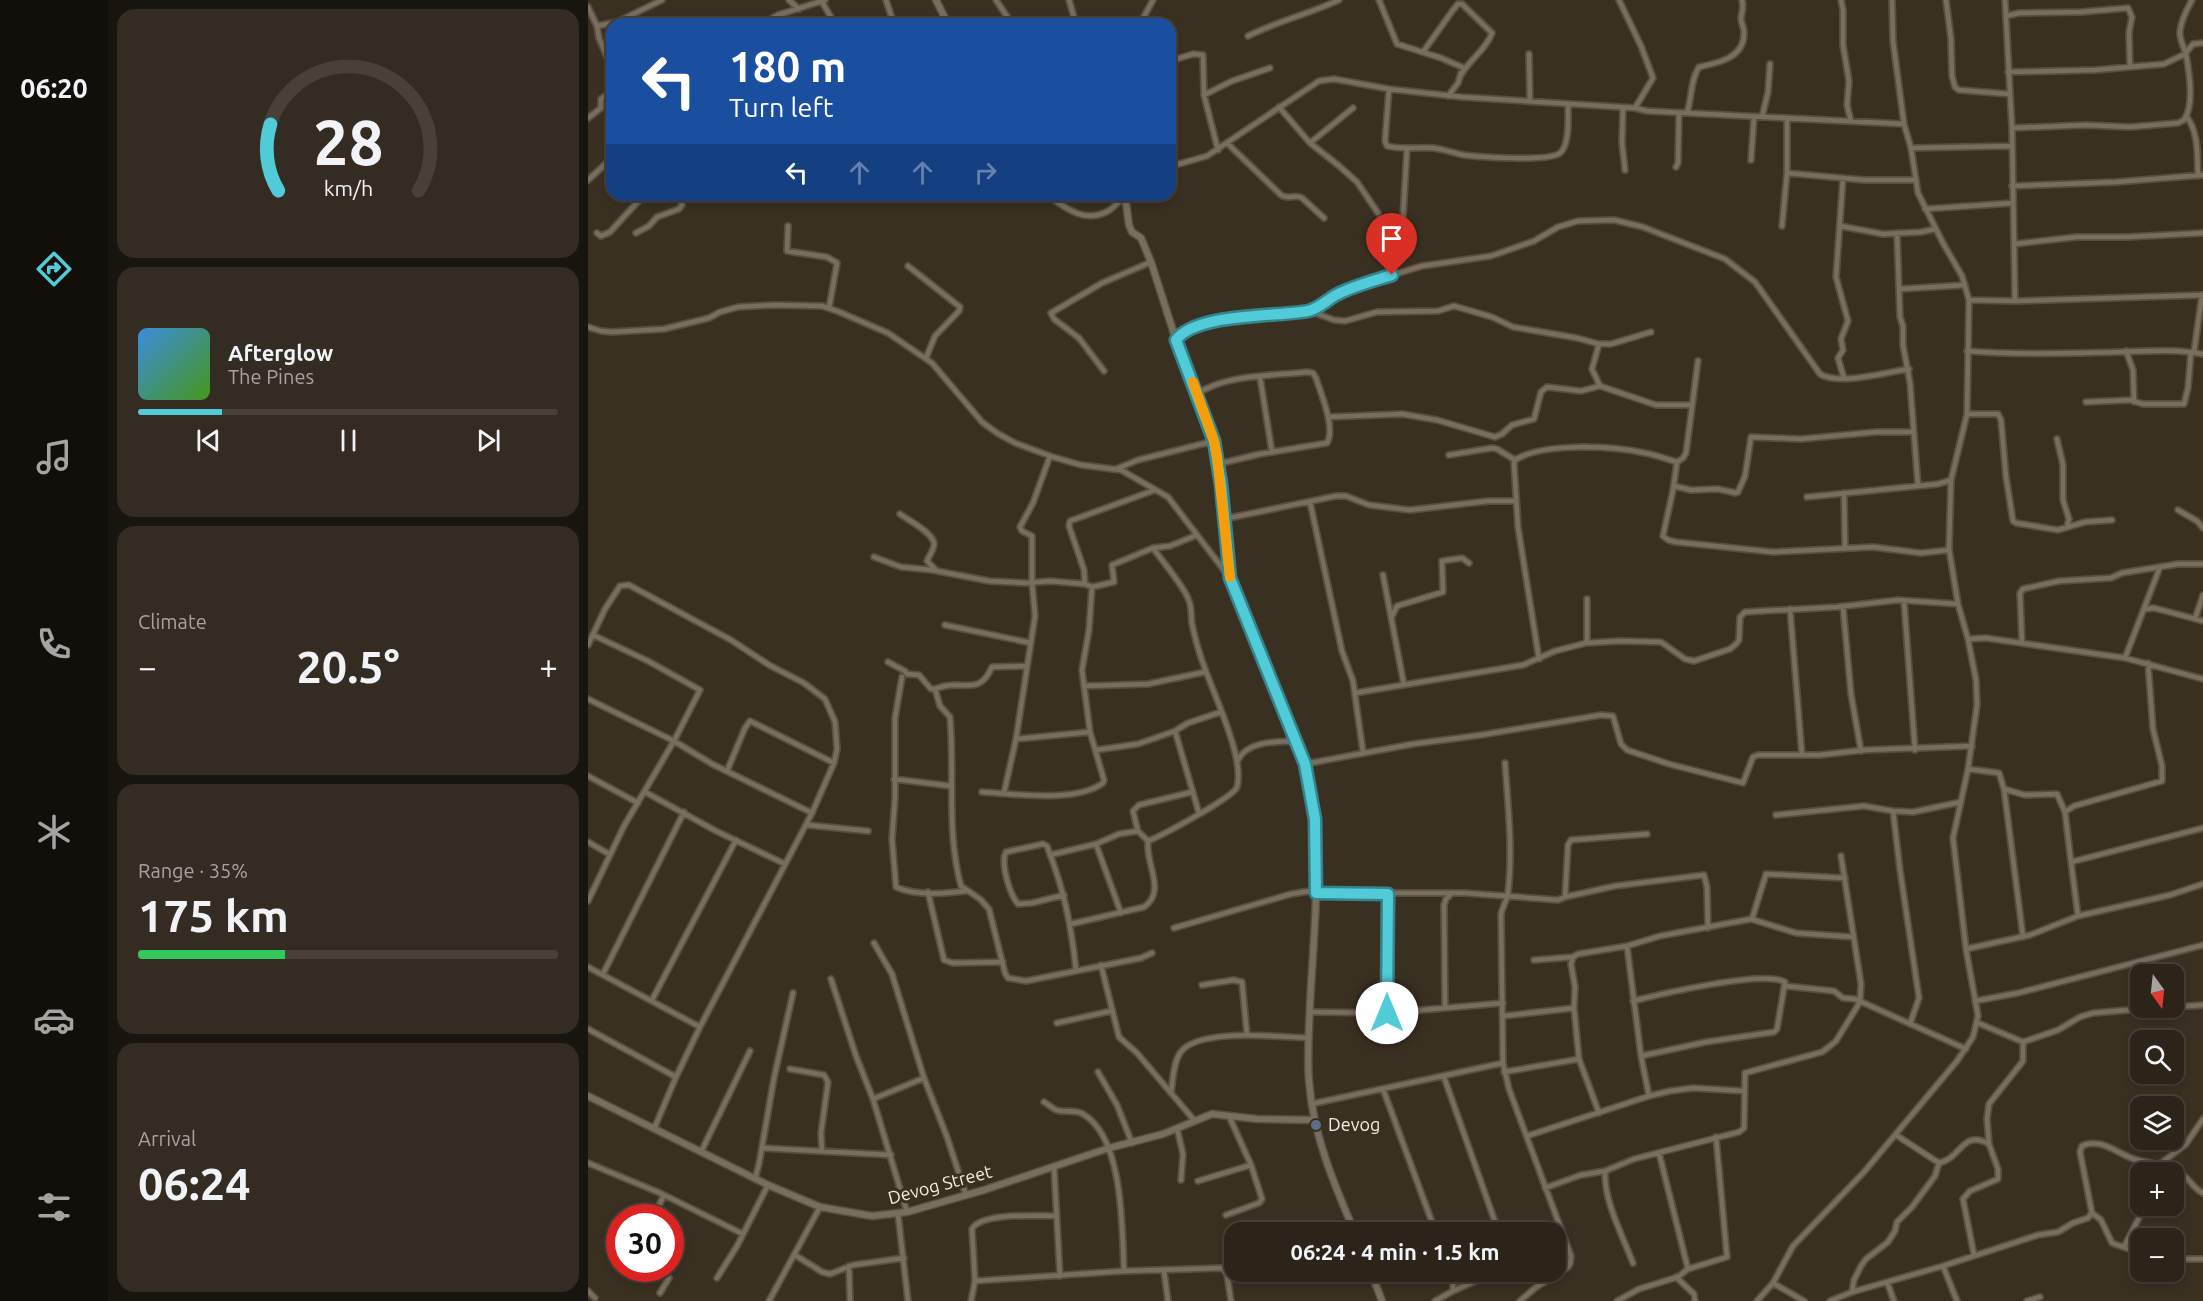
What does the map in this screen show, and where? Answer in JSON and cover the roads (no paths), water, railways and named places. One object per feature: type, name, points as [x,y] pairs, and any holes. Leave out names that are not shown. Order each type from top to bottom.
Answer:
[{"type":"street","points":[[625,18],[662,0]]},
{"type":"street","points":[[789,0],[799,9]]},
{"type":"street","points":[[886,0],[892,18]]},
{"type":"street","points":[[936,0],[945,18]]},
{"type":"street","points":[[996,0],[1008,18]]},
{"type":"street","points":[[1069,0],[1074,18]]},
{"type":"street","points":[[1143,18],[1153,0]]},
{"type":"street","points":[[1248,36],[1339,0]]},
{"type":"street","points":[[1379,0],[1397,44],[1462,68]]},
{"type":"street","points":[[1619,0],[1652,75],[1652,81],[1635,108]]},
{"type":"street","points":[[1687,113],[1691,101],[1692,84],[1700,67],[1730,58],[1740,46],[1744,34],[1741,21],[1744,12],[1742,0]]},
{"type":"street","points":[[1841,0],[1849,81],[1847,105],[1851,121]]},
{"type":"street","points":[[1757,1301],[1773,1283],[1793,1246],[1864,1172],[1966,1049],[1978,1023],[1953,843],[1972,746],[1977,705],[1976,680],[1958,604],[1949,550],[1951,480],[1967,414],[1969,300],[1965,285],[1918,193],[1911,148],[1904,124],[1893,41],[1892,0]]},
{"type":"street","points":[[1946,0],[1951,39],[1952,76],[1955,87],[1959,90],[2009,94]]},
{"type":"street","points":[[2005,0],[2012,129],[2015,301]]},
{"type":"street","points":[[2012,186],[2116,182],[2200,175],[2196,141],[2192,125],[2187,117],[2190,98],[2186,54],[2179,33],[2192,0]]},
{"type":"street","points":[[773,18],[823,1],[833,18]]},
{"type":"street","points":[[1423,52],[1458,4],[1461,4],[1492,33],[1477,56],[1462,68],[1458,84],[1448,96]]},
{"type":"street","points":[[588,7],[606,55]]},
{"type":"street","points":[[2006,16],[2019,13],[2081,12],[2128,8],[2132,17],[2129,32],[2130,67]]},
{"type":"street","points":[[597,26],[606,24]]},
{"type":"street","points":[[2008,72],[2095,70],[2164,64],[2186,54],[2193,44],[2203,43]]},
{"type":"street","points":[[1176,60],[1202,53],[1204,95],[1218,150]]},
{"type":"street","points":[[1529,54],[1530,101]]},
{"type":"street","points":[[1761,117],[1768,92],[1770,64]]},
{"type":"street","points":[[1204,95],[1232,81],[1270,68]]},
{"type":"street","points":[[1176,164],[1207,156],[1218,150],[1319,81],[1331,79],[1462,98],[1635,108],[1679,113],[1904,124]]},
{"type":"street","points":[[1458,84],[1462,98]]},
{"type":"street","points":[[1389,89],[1385,141],[1387,146],[1407,149],[1434,148],[1463,155],[1551,157],[1562,151],[1565,144],[1568,105]]},
{"type":"street","points":[[588,118],[601,108],[601,99],[606,95]]},
{"type":"street","points":[[1279,107],[1310,143],[1357,182],[1378,213]]},
{"type":"street","points":[[1310,143],[1353,108]]},
{"type":"street","points":[[1623,108],[1622,143],[1625,170]]},
{"type":"street","points":[[1676,167],[1679,113]]},
{"type":"street","points":[[1751,160],[1754,117]]},
{"type":"street","points":[[2012,129],[2086,125],[2139,127],[2178,123],[2187,117]]},
{"type":"street","points":[[1782,226],[1787,118]]},
{"type":"street","points":[[1227,143],[1281,195],[1287,198],[1298,196],[1302,198],[1324,218]]},
{"type":"street","points":[[1911,148],[2011,146]]},
{"type":"street","points":[[1403,217],[1407,149]]},
{"type":"street","points":[[588,180],[606,164]]},
{"type":"street","points":[[1786,173],[1889,181],[1915,180]]},
{"type":"street","points":[[1843,178],[1836,277],[1848,321],[1841,339],[1843,350],[1838,358],[1844,378]]},
{"type":"street","points":[[597,233],[601,236],[610,232],[638,201]]},
{"type":"street","points":[[636,233],[649,226],[657,217],[679,208],[682,205],[681,201]]},
{"type":"street","points":[[1056,201],[1083,216],[1105,213],[1118,201]]},
{"type":"street","points":[[1126,201],[1128,225],[1132,232],[1141,238],[1151,262],[1176,340],[1214,441],[1230,578]]},
{"type":"street","points":[[1925,209],[2013,203]]},
{"type":"street","points":[[1176,340],[1183,331],[1215,322],[1311,311],[1338,294],[1392,275],[1422,266],[1491,256],[1534,241],[1558,227],[1578,221],[1614,220],[1643,227],[1725,259],[1736,266],[1755,282],[1820,374],[1826,378],[1844,378],[1909,369]]},
{"type":"street","points":[[788,226],[787,251],[827,257],[837,263],[829,308]]},
{"type":"street","points":[[1840,226],[1875,233],[1921,232],[1935,229]]},
{"type":"street","points":[[1897,233],[1900,319],[1909,369],[1917,486]]},
{"type":"street","points":[[2015,244],[2076,237],[2203,233]]},
{"type":"street","points":[[1104,370],[1079,338],[1054,319],[1051,312],[1102,283],[1151,262]]},
{"type":"street","points":[[908,266],[960,307],[959,311],[935,336],[926,358]]},
{"type":"street","points":[[1900,289],[1965,285]]},
{"type":"street","points":[[1969,300],[2015,301],[2203,295],[2184,404],[2086,402]]},
{"type":"street","points":[[588,327],[612,332],[664,329],[709,318],[738,307],[774,305],[829,308],[888,333],[933,363],[982,422],[1015,443],[1082,465],[1116,469],[1155,490],[1175,504],[1230,578],[1305,764],[1315,819],[1316,892],[1309,1038],[1311,1104],[1330,1175],[1349,1222]]},
{"type":"street","points":[[1311,311],[1334,320],[1345,321],[1377,312],[1438,311],[1454,306],[1492,317],[1513,327],[1599,344],[1611,344],[1651,332]]},
{"type":"street","points":[[1599,344],[1592,369],[1600,386]]},
{"type":"street","points":[[1967,351],[1996,353],[2162,349],[2203,354]]},
{"type":"street","points":[[2126,351],[2133,370],[2134,402]]},
{"type":"street","points":[[1515,460],[1544,449],[1581,448],[1634,451],[1677,462],[1686,453],[1698,361]]},
{"type":"street","points":[[1197,394],[1210,386],[1260,377],[1313,373],[1328,417],[1329,440],[1327,443],[1218,464]]},
{"type":"street","points":[[1260,377],[1272,452]]},
{"type":"street","points":[[1328,417],[1402,414],[1437,420],[1495,437],[1512,426],[1534,419],[1544,388],[1581,391],[1600,386],[1656,405],[1691,405]]},
{"type":"street","points":[[1967,414],[2000,416],[2013,521],[2018,525],[2058,530],[2076,524],[2112,520]]},
{"type":"street","points":[[1674,486],[1696,491],[1718,489],[1738,492],[1745,476],[1751,437],[1801,439],[1876,432],[1913,432]]},
{"type":"street","points":[[2058,439],[2064,475],[2063,500],[2069,519],[2067,528]]},
{"type":"street","points":[[1116,469],[1138,460],[1214,441]]},
{"type":"street","points":[[1449,455],[1492,448],[1515,460]]},
{"type":"street","points":[[1004,793],[1016,739],[1035,616],[1032,536],[1020,528],[1033,502],[1050,456]]},
{"type":"street","points":[[1515,460],[1516,501],[1522,560],[1528,580],[1539,659]]},
{"type":"street","points":[[1677,462],[1664,536],[1668,540],[1773,552],[1845,547],[1873,547],[1921,553],[1949,550]]},
{"type":"street","points":[[1806,497],[1938,484],[1951,480]]},
{"type":"street","points":[[1085,584],[1084,570],[1069,526],[1070,521],[1155,490]]},
{"type":"street","points":[[1844,493],[1845,547]]},
{"type":"street","points":[[1224,519],[1336,496],[1346,496],[1369,505],[1410,510],[1488,501],[1516,501]]},
{"type":"street","points":[[1310,502],[1342,651],[1355,693],[1363,753]]},
{"type":"street","points":[[2178,510],[2197,521],[2203,528]]},
{"type":"street","points":[[900,514],[924,530],[933,540],[934,547],[927,561],[938,571]]},
{"type":"street","points":[[2069,519],[2076,524]]},
{"type":"street","points":[[874,557],[901,567],[938,571],[989,581],[1050,581],[1085,584],[1092,587],[1114,582],[1112,564],[1197,536]]},
{"type":"street","points":[[1148,841],[1220,802],[1237,789],[1238,760],[1205,672],[1193,627],[1189,600],[1153,549]]},
{"type":"street","points":[[1392,616],[1397,606],[1443,592],[1442,561],[1462,558],[1469,563]]},
{"type":"street","points":[[2022,643],[2020,593],[2023,589],[2059,581],[2111,578],[2122,573],[2178,564],[2203,564]]},
{"type":"street","points":[[2125,658],[2160,567]]},
{"type":"street","points":[[1383,575],[1404,685]]},
{"type":"street","points":[[588,645],[614,594],[620,586],[629,585],[731,640],[769,665],[804,683],[825,699],[835,722],[837,749],[834,763],[807,825],[700,1028],[654,1129]]},
{"type":"street","points":[[982,792],[1065,795],[1100,786],[1104,780],[1090,732],[1082,670],[1089,630],[1092,587]]},
{"type":"street","points":[[2195,619],[2203,595]]},
{"type":"street","points":[[1586,644],[1587,599]]},
{"type":"street","points":[[1355,693],[1523,665],[1563,648],[1586,644],[1620,641],[1661,642],[1685,659],[1694,661],[1730,649],[1736,644],[1739,640],[1742,613],[1904,601],[1958,604]]},
{"type":"street","points":[[1904,601],[1915,750]]},
{"type":"street","points":[[1843,607],[1851,694],[1861,751]]},
{"type":"street","points":[[2145,609],[2154,608],[2203,621]]},
{"type":"street","points":[[1790,609],[1802,755]]},
{"type":"street","points":[[945,625],[1031,643]]},
{"type":"street","points":[[588,901],[609,854],[674,741],[699,689],[648,661],[592,635]]},
{"type":"street","points":[[1968,639],[1986,638],[2125,658],[2203,679]]},
{"type":"street","points":[[888,662],[907,674],[920,675],[931,689],[945,686],[972,687],[988,675],[992,667],[1026,666]]},
{"type":"street","points":[[2065,812],[2074,806],[2162,780],[2162,766],[2153,729],[2148,663]]},
{"type":"street","points":[[1084,686],[1148,684],[1205,672]]},
{"type":"street","points":[[902,677],[895,718],[895,798],[892,839],[896,887],[903,891],[937,894],[965,891]]},
{"type":"street","points":[[935,689],[940,706],[949,713],[950,717],[951,786],[961,886],[965,891],[980,899],[989,909],[1008,978],[1020,982],[1141,958],[1152,953]]},
{"type":"street","points":[[588,699],[812,813]]},
{"type":"street","points":[[1096,750],[1138,744],[1221,712]]},
{"type":"street","points":[[1305,764],[1601,715],[1612,716],[1621,744],[1627,750],[1738,783],[1743,783],[1754,755],[1802,755],[1972,746]]},
{"type":"street","points":[[727,771],[750,721],[834,763]]},
{"type":"street","points":[[1175,731],[1199,813]]},
{"type":"street","points":[[1016,739],[1090,732]]},
{"type":"street","points":[[1238,760],[1240,755],[1265,743],[1296,741]]},
{"type":"street","points":[[1505,763],[1510,844],[1508,897],[1501,915],[1504,1072],[1568,1245],[1570,1263],[1563,1271],[1535,1288],[1520,1301]]},
{"type":"street","points":[[1968,769],[1999,773],[2004,789],[2022,937]]},
{"type":"street","points":[[588,776],[638,803]]},
{"type":"street","points":[[894,779],[951,786]]},
{"type":"street","points":[[2004,789],[2025,795],[2057,794],[2065,812],[2078,916]]},
{"type":"street","points":[[645,792],[716,831],[785,864]]},
{"type":"street","points":[[1148,841],[1138,831],[1132,811],[1139,806],[1192,792]]},
{"type":"street","points":[[1776,815],[1864,806],[1913,812],[1961,802]]},
{"type":"street","points":[[1893,811],[1919,998],[1910,1024]]},
{"type":"street","points":[[603,974],[684,812]]},
{"type":"street","points":[[807,825],[868,831]]},
{"type":"street","points":[[2071,862],[2203,828]]},
{"type":"street","points":[[1050,855],[1096,844],[1119,834],[1138,831]]},
{"type":"street","points":[[1564,897],[1568,845],[1571,840],[1647,834]]},
{"type":"street","points":[[652,1000],[736,840]]},
{"type":"street","points":[[1071,924],[1144,907],[1153,899],[1155,894],[1147,850],[1148,841]]},
{"type":"street","points":[[588,842],[609,854]]},
{"type":"street","points":[[1064,895],[1022,904],[1015,901],[1009,888],[1003,861],[1005,852],[1043,844],[1047,846],[1064,895],[1071,924],[1076,970]]},
{"type":"street","points":[[1096,844],[1121,913]]},
{"type":"street","points":[[1545,1188],[1581,1175],[1605,1171],[1634,1159],[1743,1130],[1745,1073],[1822,1052],[1836,1041],[1860,1002],[1861,977],[1841,856]]},
{"type":"street","points":[[1752,919],[1766,874],[1845,878]]},
{"type":"street","points":[[1174,928],[1291,894],[1316,892],[1452,893],[1558,900],[1616,886],[1704,875],[1707,887],[1707,928]]},
{"type":"street","points":[[1966,949],[2022,937],[2078,916],[2170,895],[2203,884]]},
{"type":"street","points":[[928,892],[944,960],[953,963],[1003,962]]},
{"type":"street","points":[[1445,1007],[1443,905],[1452,893]]},
{"type":"street","points":[[1387,1013],[1388,894]]},
{"type":"street","points":[[1534,960],[1573,957],[1578,954],[1627,946],[1660,936],[1752,919],[1788,932],[1853,937]]},
{"type":"street","points":[[874,943],[892,974],[924,1078],[966,1195]]},
{"type":"street","points":[[1975,1001],[2019,993],[2203,945]]},
{"type":"street","points":[[1627,946],[1641,1056],[1649,1096]]},
{"type":"street","points":[[1573,957],[1571,964],[1575,987],[1574,1008],[1579,1059],[1599,1113]]},
{"type":"street","points":[[1101,965],[1119,1037],[1137,1053],[1194,1120]]},
{"type":"street","points":[[588,967],[700,1028]]},
{"type":"street","points":[[831,979],[856,1056],[873,1099],[907,1212]]},
{"type":"street","points":[[1202,985],[1234,980],[1242,982],[1247,1035]]},
{"type":"street","points":[[1633,1001],[1694,987],[1727,983],[1782,980],[1785,982],[1777,1030],[1774,1032],[1706,1042],[1641,1056]]},
{"type":"street","points":[[1785,986],[1834,991],[1843,998],[1860,1002],[1966,1049]]},
{"type":"street","points":[[755,1179],[793,993]]},
{"type":"street","points":[[1310,1012],[1387,1013],[1503,1003]]},
{"type":"street","points":[[2184,1006],[2203,1005]]},
{"type":"street","points":[[1503,1016],[1574,1008]]},
{"type":"street","points":[[1978,1023],[2023,1042],[2058,1030],[2080,1017],[2093,1013],[2130,1010]]},
{"type":"street","points":[[1057,1023],[1112,1011]]},
{"type":"street","points":[[588,1029],[676,1077]]},
{"type":"street","points":[[1171,1093],[1176,1061],[1186,1046],[1193,1042],[1247,1035],[1309,1038]]},
{"type":"street","points":[[1974,1255],[1963,1200],[1970,1191],[1998,1179],[1998,1169],[1989,1144],[1987,1119],[1989,1104],[2024,1061],[2023,1042]]},
{"type":"street","points":[[701,1152],[750,1051]]},
{"type":"street","points":[[1504,1072],[1579,1059]]},
{"type":"street","points":[[1311,1104],[1503,1063]]},
{"type":"street","points":[[790,1069],[825,1076],[828,1082],[820,1133],[822,1151]]},
{"type":"street","points":[[1098,1072],[1117,1105],[1132,1143]]},
{"type":"street","points":[[1444,1077],[1495,1222]]},
{"type":"street","points":[[873,1099],[924,1078]]},
{"type":"street","points":[[1527,1136],[1649,1096],[1693,1088],[1744,1090]]},
{"type":"street","points":[[1383,1089],[1432,1222]]},
{"type":"street","name":"Devog Street","points":[[588,1096],[755,1179],[820,1208],[872,1216],[907,1212],[966,1195],[1109,1148],[1132,1143],[1212,1114],[1314,1120]]},
{"type":"street","points":[[1044,1102],[1058,1111],[1076,1111],[1086,1115],[1098,1129],[1109,1148],[1117,1181],[1124,1271]]},
{"type":"street","points":[[1226,1215],[1261,1201],[1251,1165],[1229,1116]]},
{"type":"street","points":[[2165,1162],[2186,1144],[2203,1119]]},
{"type":"street","points":[[1177,1128],[1183,1154],[1181,1180]]},
{"type":"street","points":[[1896,1135],[1939,1163],[1945,1162],[1969,1141],[1980,1140],[1989,1144]]},
{"type":"street","points":[[1617,1301],[1639,1289],[1676,1278],[1688,1269],[1725,1258],[1728,1255],[1716,1137]]},
{"type":"street","points":[[2130,1249],[2109,1240],[2101,1220],[2092,1213],[2080,1152],[2082,1146],[2088,1143],[2099,1144],[2134,1159],[2148,1162]]},
{"type":"street","points":[[762,1148],[891,1155]]},
{"type":"street","points":[[1659,1153],[1688,1269]]},
{"type":"street","points":[[588,1163],[664,1195],[743,1234]]},
{"type":"street","points":[[1852,1292],[1854,1280],[1861,1266],[1888,1242],[1895,1231],[1897,1222],[1912,1207],[1935,1176],[1939,1163]]},
{"type":"street","points":[[1198,1182],[1251,1165]]},
{"type":"street","points":[[1054,1167],[1060,1276]]},
{"type":"street","points":[[1605,1171],[1607,1193],[1613,1214],[1633,1263]]},
{"type":"street","points":[[2184,1176],[2199,1192],[2203,1193]]},
{"type":"street","points":[[717,1278],[768,1185]]},
{"type":"street","points":[[660,1204],[664,1195]]},
{"type":"street","points":[[769,1301],[820,1208]]},
{"type":"street","points":[[1830,1301],[1852,1292],[1943,1266],[2038,1235],[2058,1232],[2073,1223],[2088,1218],[2092,1213]]},
{"type":"street","points":[[898,1214],[908,1301]]},
{"type":"street","points":[[971,1301],[975,1281],[972,1229],[974,1225],[980,1221],[1004,1217],[1057,1216]]},
{"type":"street","points":[[2124,1247],[2140,1216]]},
{"type":"street","points":[[795,1255],[826,1274],[849,1266],[904,1258]]},
{"type":"street","points":[[2184,1259],[2203,1259]]},
{"type":"street","points":[[849,1266],[850,1301]]},
{"type":"street","points":[[1943,1266],[1957,1301]]},
{"type":"street","points":[[975,1281],[1124,1271],[1225,1269],[1231,1301]]},
{"type":"street","points":[[1164,1271],[1168,1301]]},
{"type":"street","points":[[1676,1278],[1694,1294],[1695,1301]]},
{"type":"street","points":[[660,1293],[667,1282]]},
{"type":"street","points":[[1375,1282],[1382,1301]]},
{"type":"street","points":[[1453,1282],[1453,1291]]},
{"type":"street","points":[[1435,1301],[1473,1282]]},
{"type":"street","points":[[1887,1282],[1894,1301]]},
{"type":"street","points":[[1773,1283],[1804,1301]]},
{"type":"street","points":[[588,1292],[595,1298]]},
{"type":"street","points":[[2027,1301],[2040,1297]]},
{"type":"place","name":"Devog","points":[[1316,1125]]}]
